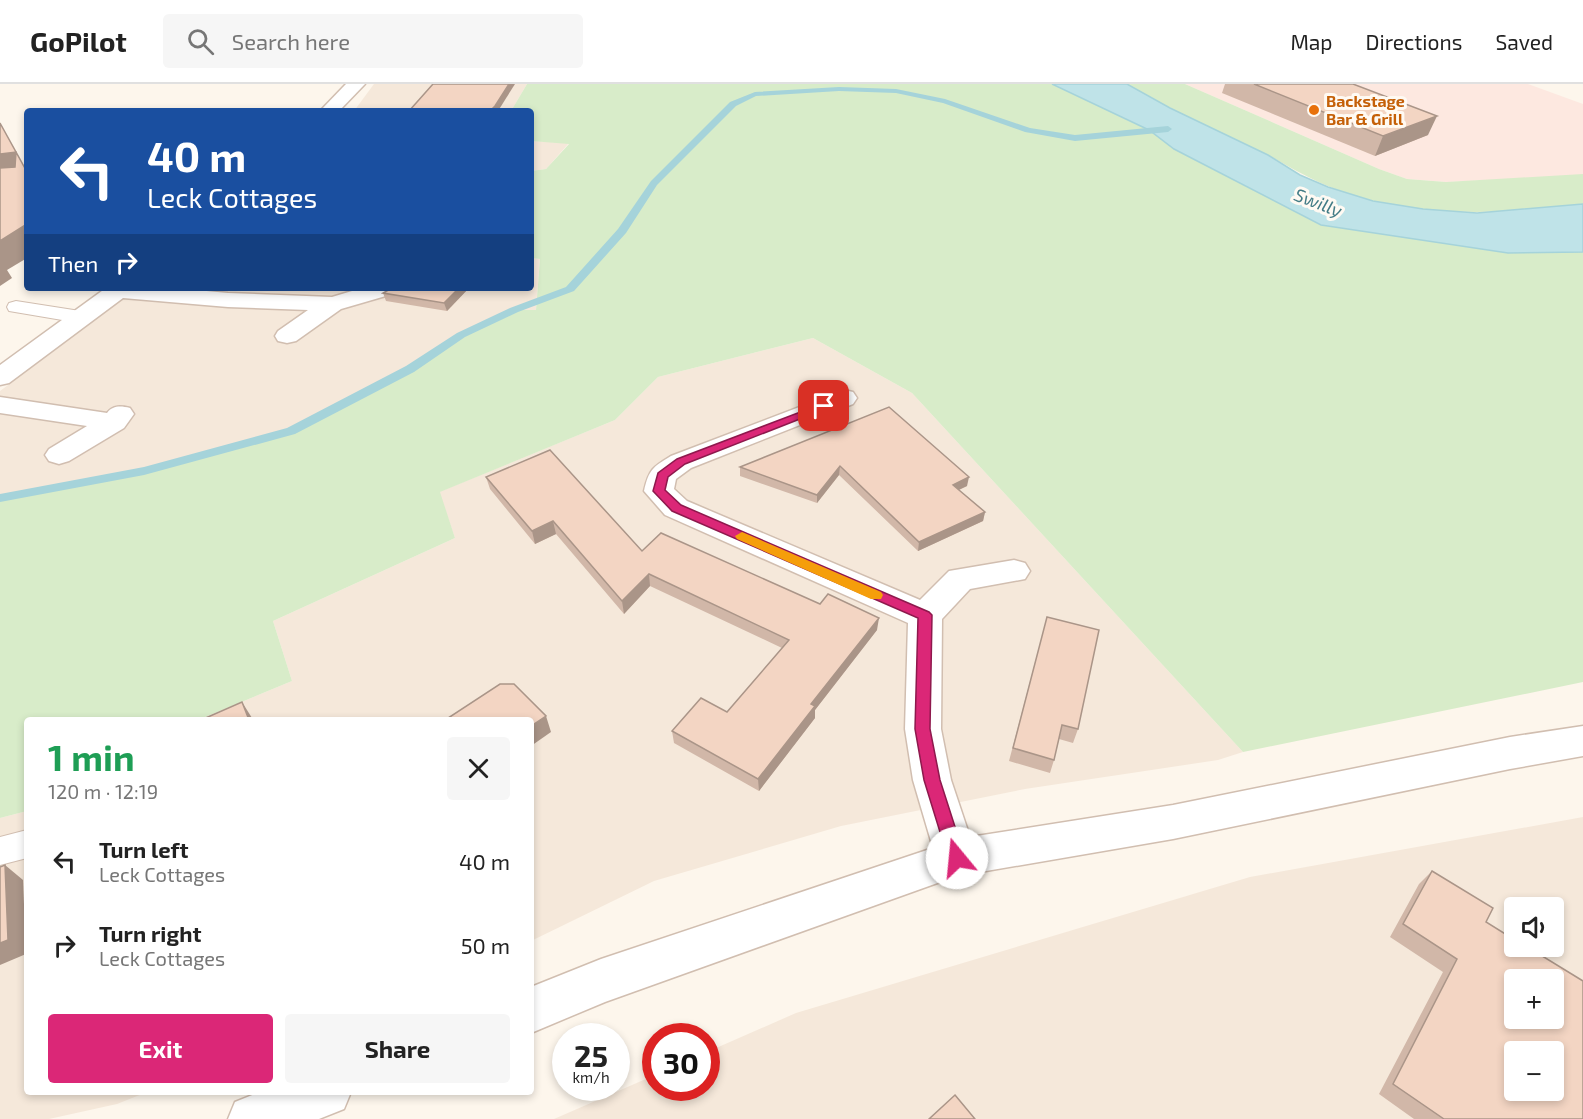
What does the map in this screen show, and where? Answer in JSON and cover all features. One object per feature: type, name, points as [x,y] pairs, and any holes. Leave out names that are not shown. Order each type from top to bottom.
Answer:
[{"type":"street","points":[[332,108],[356,84]]},
{"type":"street","points":[[0,376],[116,291]]},
{"type":"street","points":[[139,291],[228,300],[333,304],[378,291]]},
{"type":"street","points":[[287,336],[333,304]]},
{"type":"street","points":[[844,398],[681,462],[662,476],[659,491],[676,508],[925,615]]},
{"type":"street","points":[[0,405],[121,414],[59,456]]},
{"type":"street","points":[[957,858],[932,780],[923,729],[925,615],[960,579],[1014,571]]},
{"type":"street","points":[[534,1009],[601,981],[957,858],[1173,822],[1583,741]]},
{"type":"street","points":[[252,1119],[319,1095]]},
{"type":"lane","points":[[16,307],[80,317]]},
{"type":"lane","points":[[0,851],[24,845]]},
{"type":"shaded area","points":[[374,84],[527,84],[513,108],[356,108]]},
{"type":"shaded area","points":[[1185,84],[1528,84],[1583,104],[1583,176],[1446,182],[1407,179],[1379,169]]},
{"type":"shaded area","points":[[534,141],[569,143],[546,169],[534,171]]},
{"type":"shaded area","points":[[534,258],[540,259],[536,310],[514,310],[461,335],[410,369],[291,431],[144,471],[0,498],[0,391],[134,291],[534,291]]},
{"type":"shaded area","points":[[813,338],[912,393],[1243,752],[1218,760],[1025,789],[841,826],[654,881],[534,940],[534,717],[205,717],[292,681],[273,621],[455,538],[439,492],[615,420],[658,377]]},
{"type":"shaded area","points":[[24,812],[24,1095],[140,1095],[117,1104],[49,1119],[0,1119],[0,818]]},
{"type":"shaded area","points":[[1583,817],[1583,1119],[554,1119],[595,1101],[630,1101],[630,1086],[642,1081],[642,1101],[720,1101],[720,1046],[796,1013],[1250,877]]},
{"type":"green space","points":[[527,84],[1052,84],[1149,130],[1174,149],[1321,225],[1508,253],[1583,252],[1583,682],[1243,752],[912,393],[813,338],[658,377],[615,420],[440,492],[455,538],[273,621],[292,681],[205,717],[24,717],[24,812],[0,818],[0,498],[144,471],[291,431],[410,369],[461,335],[514,310],[536,310],[540,259],[534,258],[534,171],[546,169],[569,144],[534,141],[534,108],[513,108]]},
{"type":"green space","points":[[1127,84],[1185,84],[1379,169],[1407,179],[1446,182],[1583,174],[1583,204],[1531,210],[1478,212],[1400,206],[1360,198],[1320,183],[1265,153],[1228,138]]},
{"type":"water","name":"Swilly","points":[[1052,84],[1127,84],[1170,108],[1268,155],[1300,175],[1328,187],[1373,201],[1423,209],[1477,213],[1583,204],[1583,252],[1508,253],[1321,225],[1174,149],[1149,130]]},
{"type":"building","points":[[433,84],[509,84],[493,108],[412,108]]},
{"type":"building","points":[[1254,84],[1353,84],[1437,116],[1383,136]]},
{"type":"building","points":[[0,123],[16,152],[0,154]]},
{"type":"building","points":[[16,152],[24,167],[24,226],[0,241],[0,168],[15,167]]},
{"type":"building","points":[[387,291],[456,291],[444,303],[383,293]]},
{"type":"building","points":[[889,407],[969,477],[953,485],[985,512],[919,542],[840,466],[817,495],[740,467]]},
{"type":"building","points":[[550,450],[642,551],[661,533],[820,604],[828,594],[879,618],[811,704],[815,706],[758,779],[672,731],[701,698],[727,712],[789,640],[649,574],[622,601],[553,521],[532,531],[486,477]]},
{"type":"building","points":[[1047,617],[1099,630],[1078,729],[1062,725],[1054,760],[1013,748]]},
{"type":"building","points":[[500,684],[514,684],[546,716],[534,724],[534,717],[450,717]]},
{"type":"building","points":[[242,702],[248,717],[208,717]]},
{"type":"building","points":[[5,865],[8,940],[0,943],[0,867]]},
{"type":"building","points":[[1432,871],[1493,908],[1486,922],[1504,933],[1504,957],[1544,957],[1563,969],[1504,969],[1504,1029],[1564,1029],[1564,969],[1583,981],[1583,1119],[1444,1119],[1393,1084],[1457,959],[1403,924]]},
{"type":"building","points":[[955,1095],[975,1119],[929,1119]]},
{"type":"waterway","points":[[0,498],[144,471],[291,431],[410,369],[461,335],[514,310],[570,289],[622,231],[654,183],[733,104],[755,94],[839,89],[896,91],[945,101],[1028,130],[1075,138],[1168,129]]},
{"type":"slow traffic","points":[[742,536],[876,595]]},
{"type":"place","name":"Backstage Bar & Grill","points":[[1314,110]]},
{"type":"route","points":[[824,406],[681,462],[662,476],[659,491],[676,508],[925,615],[923,729],[932,780],[957,858]]}]
